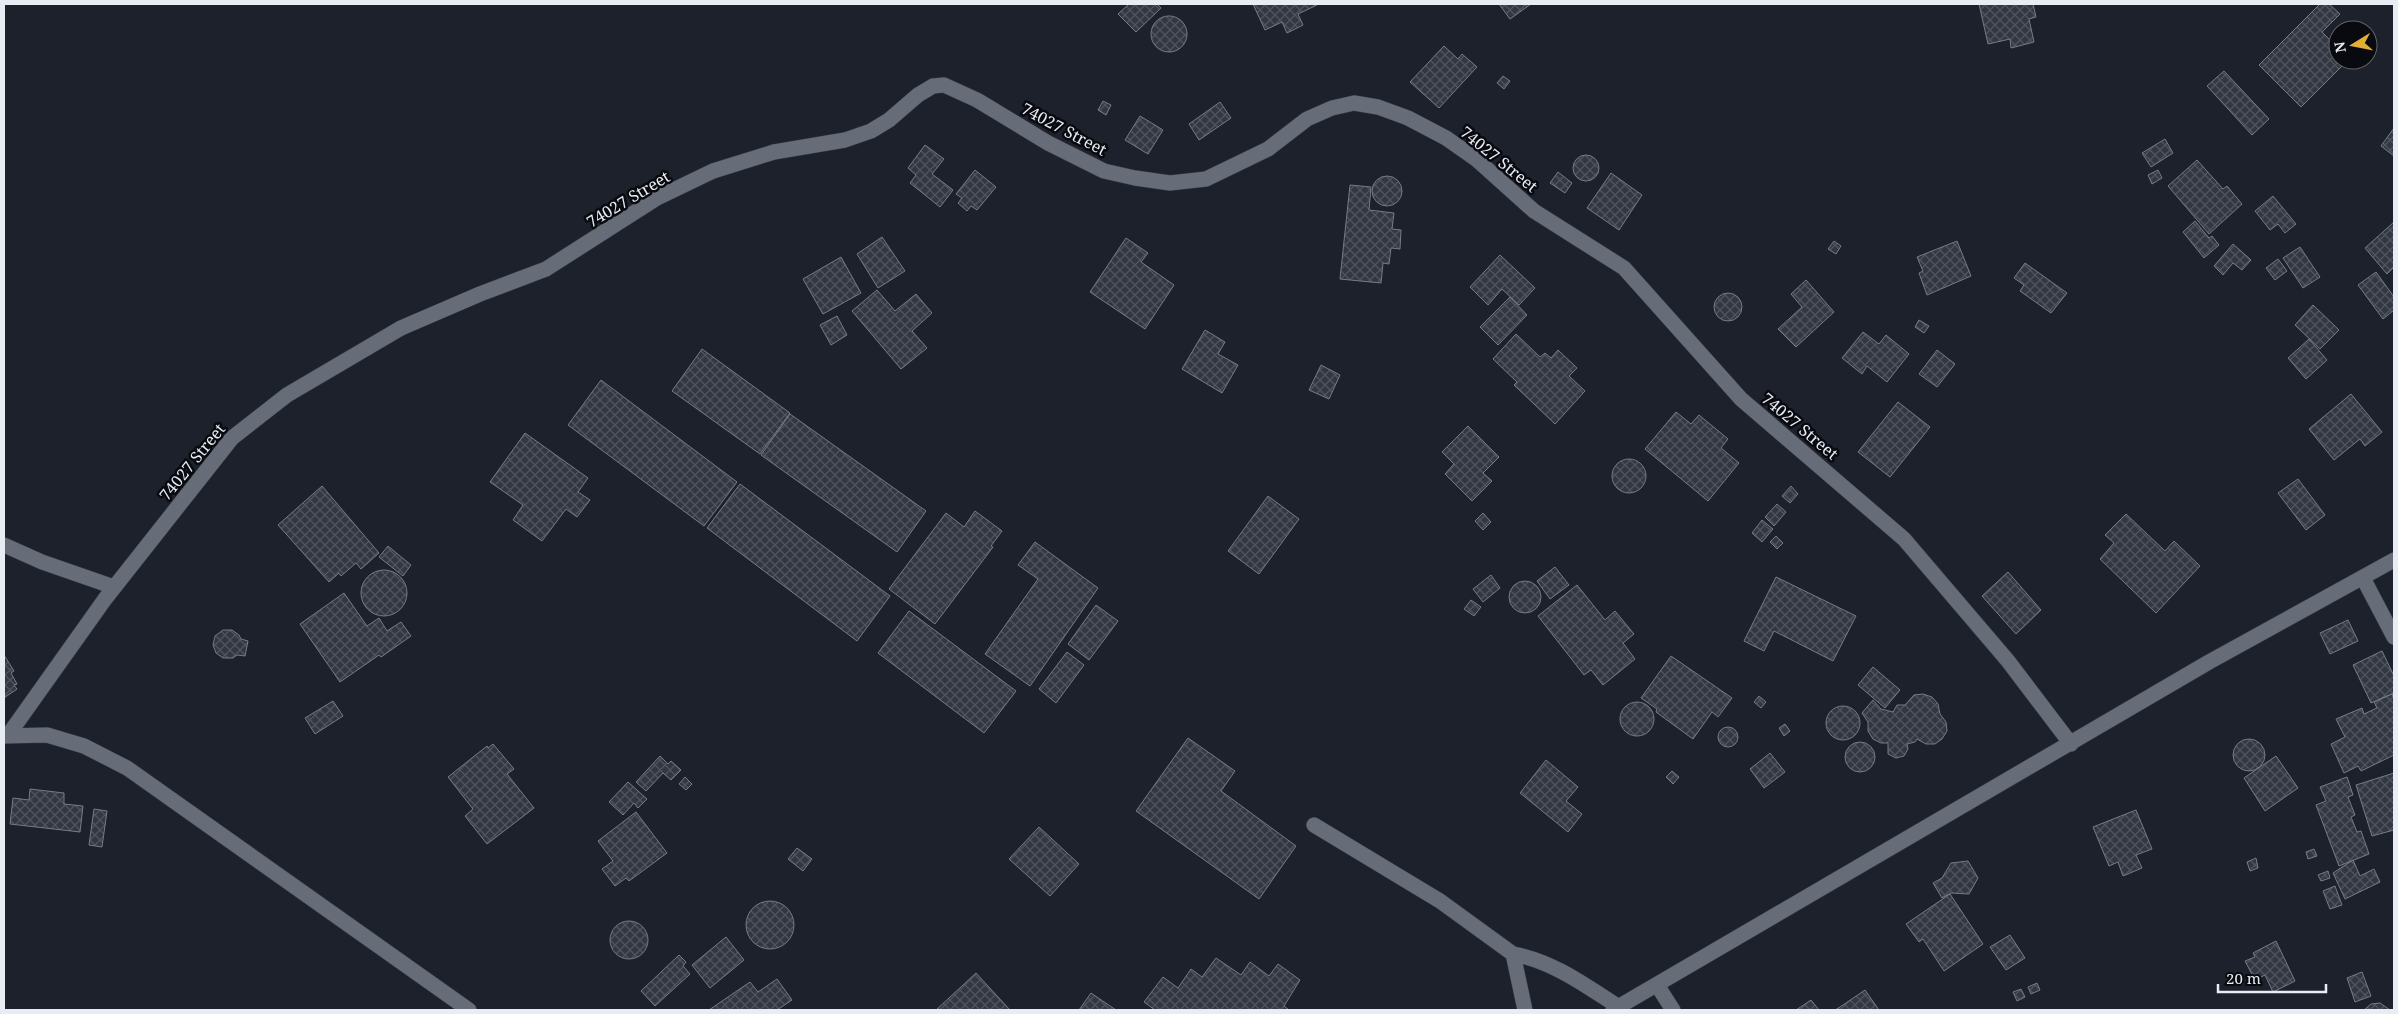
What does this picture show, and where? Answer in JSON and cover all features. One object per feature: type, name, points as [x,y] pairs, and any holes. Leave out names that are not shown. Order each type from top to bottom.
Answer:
[{"type":"street","name":"74027 Street","points":[[6,735],[114,587],[232,438],[286,395],[401,328],[480,294],[546,270],[657,198],[713,171],[774,152],[845,140],[871,132],[889,120],[918,95],[933,86],[944,85],[977,100],[1048,143],[1104,171],[1170,183],[1206,179],[1214,176],[1268,149],[1307,119],[1332,108],[1354,103],[1378,106],[1408,118],[1446,138],[1476,159],[1534,211],[1624,268],[1741,399],[1904,539],[2014,668],[2071,744]]},
{"type":"street","points":[[4,544],[42,562],[114,587]]},
{"type":"street","points":[[1314,825],[1440,901],[1514,954],[1533,958],[1572,977],[1616,1009],[2210,662],[2394,560]]},
{"type":"street","points":[[2363,578],[2394,637]]},
{"type":"street","points":[[6,735],[47,735],[84,746],[127,768],[469,1010]]},
{"type":"street","points":[[1514,954],[1525,1010]]},
{"type":"street","points":[[1657,985],[1673,1010]]},
{"type":"building","points":[[1129,4],[1157,4],[1161,8],[1136,32],[1118,14]]},
{"type":"building","points":[[1253,4],[1317,5],[1298,14],[1303,25],[1287,33],[1282,22],[1265,30]]},
{"type":"building","points":[[1499,4],[1531,4],[1510,19]]},
{"type":"building","points":[[1979,4],[2033,4],[2036,17],[2029,19],[2034,42],[2011,48],[2010,39],[1988,44]]},
{"type":"building","points":[[2320,4],[2329,4],[2340,14],[2334,20],[2328,20],[2328,26],[2322,32],[2328,38],[2328,70],[2338,70],[2301,107],[2259,65]]},
{"type":"building","points":[[1169,16],[1176,17],[1182,21],[1186,27],[1186,41],[1182,47],[1176,51],[1169,52],[1162,51],[1156,47],[1152,41],[1151,34],[1152,27],[1156,21],[1162,17]]},
{"type":"building","points":[[1444,46],[1458,59],[1462,54],[1477,67],[1439,108],[1410,82]]},
{"type":"building","points":[[2224,71],[2269,119],[2252,135],[2207,86]]},
{"type":"building","points":[[1503,76],[1510,81],[1504,89],[1497,83]]},
{"type":"building","points":[[1103,101],[1111,105],[1106,115],[1098,110]]},
{"type":"building","points":[[1220,102],[1231,118],[1199,140],[1189,124]]},
{"type":"building","points":[[1140,116],[1163,130],[1148,154],[1125,140]]},
{"type":"building","points":[[2394,128],[2394,156],[2381,146]]},
{"type":"building","points":[[2165,139],[2173,153],[2151,167],[2142,153]]},
{"type":"building","points":[[925,145],[944,159],[932,174],[953,190],[940,207],[910,183],[916,175],[908,168]]},
{"type":"building","points":[[1586,155],[1595,159],[1599,168],[1595,177],[1586,181],[1577,177],[1573,168],[1577,159]]},
{"type":"building","points":[[2197,160],[2223,189],[2227,186],[2242,204],[2209,234],[2168,186]]},
{"type":"building","points":[[975,170],[996,187],[977,210],[971,206],[967,211],[958,203],[962,198],[956,194]]},
{"type":"building","points":[[2158,170],[2162,178],[2152,184],[2148,175]]},
{"type":"building","points":[[1558,172],[1572,183],[1565,193],[1550,183]]},
{"type":"building","points":[[1611,173],[1642,195],[1619,230],[1587,208]]},
{"type":"building","points":[[1387,176],[1398,180],[1402,191],[1398,202],[1387,206],[1376,202],[1372,191],[1376,180]]},
{"type":"building","points":[[1350,185],[1371,187],[1369,210],[1394,213],[1392,229],[1401,230],[1400,249],[1391,248],[1389,264],[1383,263],[1381,283],[1340,279]]},
{"type":"building","points":[[2273,196],[2296,224],[2285,233],[2278,224],[2270,230],[2255,211]]},
{"type":"building","points":[[2195,221],[2209,238],[2212,236],[2219,245],[2204,258],[2183,232]]},
{"type":"building","points":[[2394,222],[2394,267],[2387,274],[2365,248]]},
{"type":"building","points":[[882,237],[905,271],[878,288],[857,254]]},
{"type":"building","points":[[1126,238],[1148,253],[1141,262],[1174,285],[1145,329],[1090,292]]},
{"type":"building","points":[[1834,241],[1841,246],[1836,254],[1828,249]]},
{"type":"building","points":[[1957,241],[1971,276],[1927,295],[1919,273],[1923,271],[1917,257]]},
{"type":"building","points":[[2233,244],[2251,260],[2242,270],[2233,263],[2223,275],[2214,266]]},
{"type":"building","points":[[2300,247],[2320,277],[2303,288],[2283,258]]},
{"type":"building","points":[[1500,255],[1535,288],[1519,305],[1502,289],[1488,305],[1470,287]]},
{"type":"building","points":[[841,257],[861,293],[823,314],[803,279]]},
{"type":"building","points":[[2278,259],[2287,271],[2275,280],[2266,268]]},
{"type":"building","points":[[2025,263],[2067,293],[2051,313],[2020,291],[2024,285],[2014,278]]},
{"type":"building","points":[[2376,272],[2394,297],[2394,310],[2383,319],[2358,285]]},
{"type":"building","points":[[1806,280],[1834,312],[1796,347],[1778,329],[1802,307],[1791,294]]},
{"type":"building","points":[[877,290],[895,311],[916,294],[932,313],[912,331],[927,348],[901,369],[852,311]]},
{"type":"building","points":[[1728,293],[1738,297],[1742,307],[1738,317],[1728,321],[1718,317],[1714,307],[1718,297]]},
{"type":"building","points":[[1510,297],[1527,315],[1498,345],[1480,327]]},
{"type":"building","points":[[2313,305],[2339,330],[2320,349],[2295,325]]},
{"type":"building","points":[[837,316],[847,335],[831,345],[820,325]]},
{"type":"building","points":[[1919,320],[1929,326],[1924,333],[1915,327]]},
{"type":"building","points":[[1205,330],[1225,342],[1218,354],[1238,365],[1222,393],[1182,369]]},
{"type":"building","points":[[1863,332],[1879,344],[1886,335],[1909,354],[1887,382],[1867,366],[1862,374],[1842,358]]},
{"type":"building","points":[[1516,334],[1540,357],[1545,353],[1551,358],[1558,350],[1577,368],[1569,376],[1585,391],[1555,424],[1514,385],[1517,382],[1493,359]]},
{"type":"building","points":[[2309,339],[2327,360],[2306,379],[2288,358]]},
{"type":"building","points":[[702,349],[790,413],[760,454],[672,391]]},
{"type":"building","points":[[1937,350],[1955,364],[1937,387],[1919,374]]},
{"type":"building","points":[[1321,365],[1340,375],[1329,399],[1309,390]]},
{"type":"building","points":[[601,380],[737,482],[704,526],[568,425]]},
{"type":"building","points":[[2351,394],[2382,432],[2365,446],[2360,439],[2334,460],[2309,429]]},
{"type":"building","points":[[1898,402],[1930,427],[1890,477],[1858,452]]},
{"type":"building","points":[[1676,412],[1691,424],[1699,415],[1728,439],[1721,448],[1739,463],[1708,501],[1645,449]]},
{"type":"building","points":[[790,414],[926,511],[897,552],[761,455]]},
{"type":"building","points":[[1468,426],[1499,457],[1483,473],[1492,481],[1472,501],[1445,474],[1454,464],[1442,452]]},
{"type":"building","points":[[525,433],[588,478],[578,492],[590,500],[577,517],[566,509],[542,541],[513,520],[523,505],[490,482]]},
{"type":"building","points":[[1629,459],[1641,464],[1646,476],[1641,488],[1629,493],[1617,488],[1612,476],[1617,464]]},
{"type":"building","points":[[2298,479],[2325,515],[2306,530],[2278,493]]},
{"type":"building","points":[[740,484],[890,596],[857,641],[707,528]]},
{"type":"building","points":[[322,486],[379,553],[361,569],[356,563],[341,576],[339,573],[329,582],[278,525]]},
{"type":"building","points":[[1791,486],[1798,494],[1790,503],[1782,496]]},
{"type":"building","points":[[1268,496],[1299,519],[1259,574],[1228,551]]},
{"type":"building","points":[[1777,504],[1786,512],[1774,526],[1765,517]]},
{"type":"building","points":[[975,511],[1002,531],[991,546],[993,547],[935,624],[889,589],[946,513],[964,527]]},
{"type":"building","points":[[1483,513],[1491,522],[1483,530],[1475,521]]},
{"type":"building","points":[[2126,514],[2165,551],[2174,541],[2200,566],[2156,613],[2100,559],[2114,543],[2105,535]]},
{"type":"building","points":[[1762,520],[1773,529],[1762,542],[1752,533]]},
{"type":"building","points":[[1776,536],[1783,543],[1777,549],[1770,542]]},
{"type":"building","points":[[1035,542],[1098,588],[1030,686],[985,654],[1038,579],[1018,565]]},
{"type":"building","points":[[388,546],[411,565],[403,576],[379,557]]},
{"type":"building","points":[[1555,567],[1569,585],[1550,599],[1537,581]]},
{"type":"building","points":[[384,570],[397,574],[403,580],[407,593],[403,606],[397,612],[384,616],[371,612],[365,606],[361,593],[365,580],[371,574]]},
{"type":"building","points":[[2008,572],[2041,610],[2016,634],[1982,596]]},
{"type":"building","points":[[1491,575],[1500,588],[1483,602],[1473,589]]},
{"type":"building","points":[[1776,577],[1856,616],[1833,661],[1774,631],[1764,651],[1744,641]]},
{"type":"building","points":[[1525,581],[1531,582],[1536,586],[1540,591],[1540,603],[1536,608],[1531,612],[1525,613],[1519,612],[1514,608],[1510,603],[1509,597],[1510,591],[1514,586],[1519,582]]},
{"type":"building","points":[[1577,585],[1605,620],[1615,611],[1634,634],[1623,643],[1635,659],[1603,685],[1591,670],[1584,675],[1538,616]]},
{"type":"building","points":[[344,593],[367,626],[379,618],[387,631],[401,622],[411,636],[340,682],[300,624]]},
{"type":"building","points":[[1471,600],[1481,607],[1474,616],[1464,609]]},
{"type":"building","points":[[1096,605],[1118,621],[1089,660],[1068,644]]},
{"type":"building","points":[[909,611],[1016,691],[984,733],[878,653]]},
{"type":"building","points":[[2348,620],[2358,641],[2330,654],[2320,633]]},
{"type":"building","points":[[223,630],[232,630],[241,639],[248,641],[245,656],[237,655],[233,658],[223,658],[216,653],[213,645],[215,636]]},
{"type":"building","points":[[2382,651],[2394,676],[2394,693],[2371,703],[2353,665]]},
{"type":"building","points":[[1067,652],[1084,665],[1056,703],[1039,689]]},
{"type":"building","points":[[4,655],[14,671],[11,673],[17,684],[14,685],[17,689],[4,698]]},
{"type":"building","points":[[1671,656],[1732,698],[1718,717],[1712,712],[1693,739],[1656,712],[1657,709],[1641,698]]},
{"type":"building","points":[[1873,667],[1900,690],[1885,708],[1858,685]]},
{"type":"building","points":[[1923,694],[1932,697],[1938,704],[1940,714],[1946,722],[1947,731],[1942,739],[1935,744],[1926,744],[1917,739],[1915,742],[1907,744],[1908,749],[1904,756],[1896,758],[1888,754],[1888,743],[1881,743],[1873,739],[1868,731],[1868,722],[1862,713],[1873,700],[1881,709],[1893,712],[1897,705],[1905,705],[1914,695]]},
{"type":"building","points":[[2392,694],[2394,699],[2394,755],[2361,771],[2358,766],[2344,773],[2331,744],[2345,737],[2336,719],[2362,708],[2364,714],[2377,708],[2374,702]]},
{"type":"building","points":[[1759,696],[1766,702],[1761,708],[1754,702]]},
{"type":"building","points":[[333,701],[343,716],[315,734],[305,718]]},
{"type":"building","points":[[1637,702],[1644,703],[1649,707],[1653,712],[1653,726],[1649,731],[1644,735],[1637,736],[1630,735],[1625,731],[1621,726],[1620,719],[1621,712],[1625,707],[1630,703]]},
{"type":"building","points":[[1843,706],[1850,707],[1855,711],[1859,716],[1859,730],[1855,735],[1850,739],[1843,740],[1836,739],[1831,735],[1827,730],[1826,723],[1827,716],[1831,711],[1836,707]]},
{"type":"building","points":[[1785,724],[1790,731],[1784,736],[1779,728]]},
{"type":"building","points":[[1728,727],[1735,730],[1738,737],[1735,744],[1728,747],[1721,744],[1718,737],[1721,730]]},
{"type":"building","points":[[1188,738],[1235,771],[1221,791],[1296,846],[1259,899],[1136,811]]},
{"type":"building","points":[[2249,739],[2255,740],[2260,744],[2264,749],[2264,761],[2260,766],[2255,770],[2249,771],[2243,770],[2238,766],[2234,761],[2233,755],[2234,749],[2238,744],[2243,740]]},
{"type":"building","points":[[1860,742],[1871,746],[1875,757],[1871,768],[1860,772],[1849,768],[1845,757],[1849,746]]},
{"type":"building","points":[[493,744],[514,769],[507,774],[534,808],[487,844],[465,816],[473,809],[448,777],[487,746],[488,748]]},
{"type":"building","points":[[1770,753],[1785,772],[1764,788],[1750,769]]},
{"type":"building","points":[[660,756],[668,764],[671,761],[681,770],[671,780],[663,773],[646,791],[636,782]]},
{"type":"building","points":[[2276,756],[2298,788],[2265,811],[2244,778]]},
{"type":"building","points":[[1546,760],[1578,787],[1566,801],[1582,814],[1568,832],[1520,793]]},
{"type":"building","points":[[1672,771],[1679,777],[1673,784],[1666,777]]},
{"type":"building","points":[[2394,773],[2394,830],[2372,836],[2356,785]]},
{"type":"building","points":[[685,777],[692,784],[686,790],[679,784]]},
{"type":"building","points":[[2347,777],[2353,795],[2348,797],[2355,815],[2351,817],[2357,832],[2361,831],[2369,854],[2339,866],[2316,805],[2326,801],[2320,787]]},
{"type":"building","points":[[628,782],[647,799],[638,808],[634,803],[623,815],[609,802]]},
{"type":"building","points":[[30,789],[64,793],[64,804],[83,806],[80,832],[10,824],[13,798],[29,800]]},
{"type":"building","points":[[94,809],[107,811],[102,847],[89,845]]},
{"type":"building","points":[[2136,810],[2152,849],[2136,855],[2142,868],[2123,876],[2118,862],[2109,866],[2093,827]]},
{"type":"building","points":[[636,812],[667,853],[629,881],[626,878],[615,886],[602,869],[613,861],[598,841]]},
{"type":"building","points":[[1039,827],[1079,864],[1050,896],[1009,859]]},
{"type":"building","points":[[797,848],[812,859],[803,871],[788,859]]},
{"type":"building","points":[[2314,849],[2317,856],[2308,859],[2306,852]]},
{"type":"building","points":[[2256,858],[2258,868],[2250,871],[2247,862]]},
{"type":"building","points":[[2353,860],[2360,876],[2374,869],[2380,882],[2345,899],[2333,873]]},
{"type":"building","points":[[1968,861],[1978,878],[1969,894],[1951,893],[1942,898],[1933,883],[1942,878],[1951,863]]},
{"type":"building","points":[[2328,871],[2330,878],[2321,881],[2318,875]]},
{"type":"building","points":[[2335,886],[2342,905],[2330,909],[2323,891]]},
{"type":"building","points":[[1950,894],[1983,944],[1944,971],[1923,939],[1919,942],[1906,924]]},
{"type":"building","points":[[770,901],[779,903],[787,908],[792,916],[794,925],[792,934],[787,942],[779,947],[770,949],[761,947],[753,942],[748,934],[746,925],[748,916],[753,908],[761,903]]},
{"type":"building","points":[[629,921],[636,922],[642,927],[647,933],[647,947],[642,953],[636,958],[629,959],[622,958],[616,953],[611,947],[610,940],[611,933],[616,927],[622,922]]},
{"type":"building","points":[[2010,935],[2025,958],[2006,970],[1990,947]]},
{"type":"building","points":[[726,937],[744,960],[710,988],[692,965]]},
{"type":"building","points":[[2276,941],[2295,981],[2273,992],[2265,975],[2255,980],[2245,961],[2255,957],[2253,953]]},
{"type":"building","points":[[679,955],[686,962],[683,966],[690,974],[655,1006],[641,991]]},
{"type":"building","points":[[1216,958],[1241,975],[1250,962],[1269,976],[1278,964],[1300,980],[1284,1006],[1289,1010],[1155,1010],[1144,1002],[1163,977],[1178,988],[1191,969],[1202,977]]},
{"type":"building","points":[[2362,972],[2371,996],[2355,1002],[2347,978]]},
{"type":"building","points":[[976,973],[1010,1010],[936,1010]]},
{"type":"building","points":[[777,979],[792,1000],[777,1010],[709,1010],[750,982],[758,992]]},
{"type":"building","points":[[2037,983],[2040,990],[2031,994],[2028,987]]},
{"type":"building","points":[[2021,989],[2025,997],[2017,1001],[2013,992]]},
{"type":"building","points":[[1865,990],[1879,1010],[1835,1010],[1843,1005]]},
{"type":"building","points":[[1091,993],[1116,1010],[1079,1010]]},
{"type":"building","points":[[1811,1000],[1819,1010],[1796,1010]]},
{"type":"building","points":[[2380,1003],[2390,1010],[2364,1010],[2371,1004]]}]
